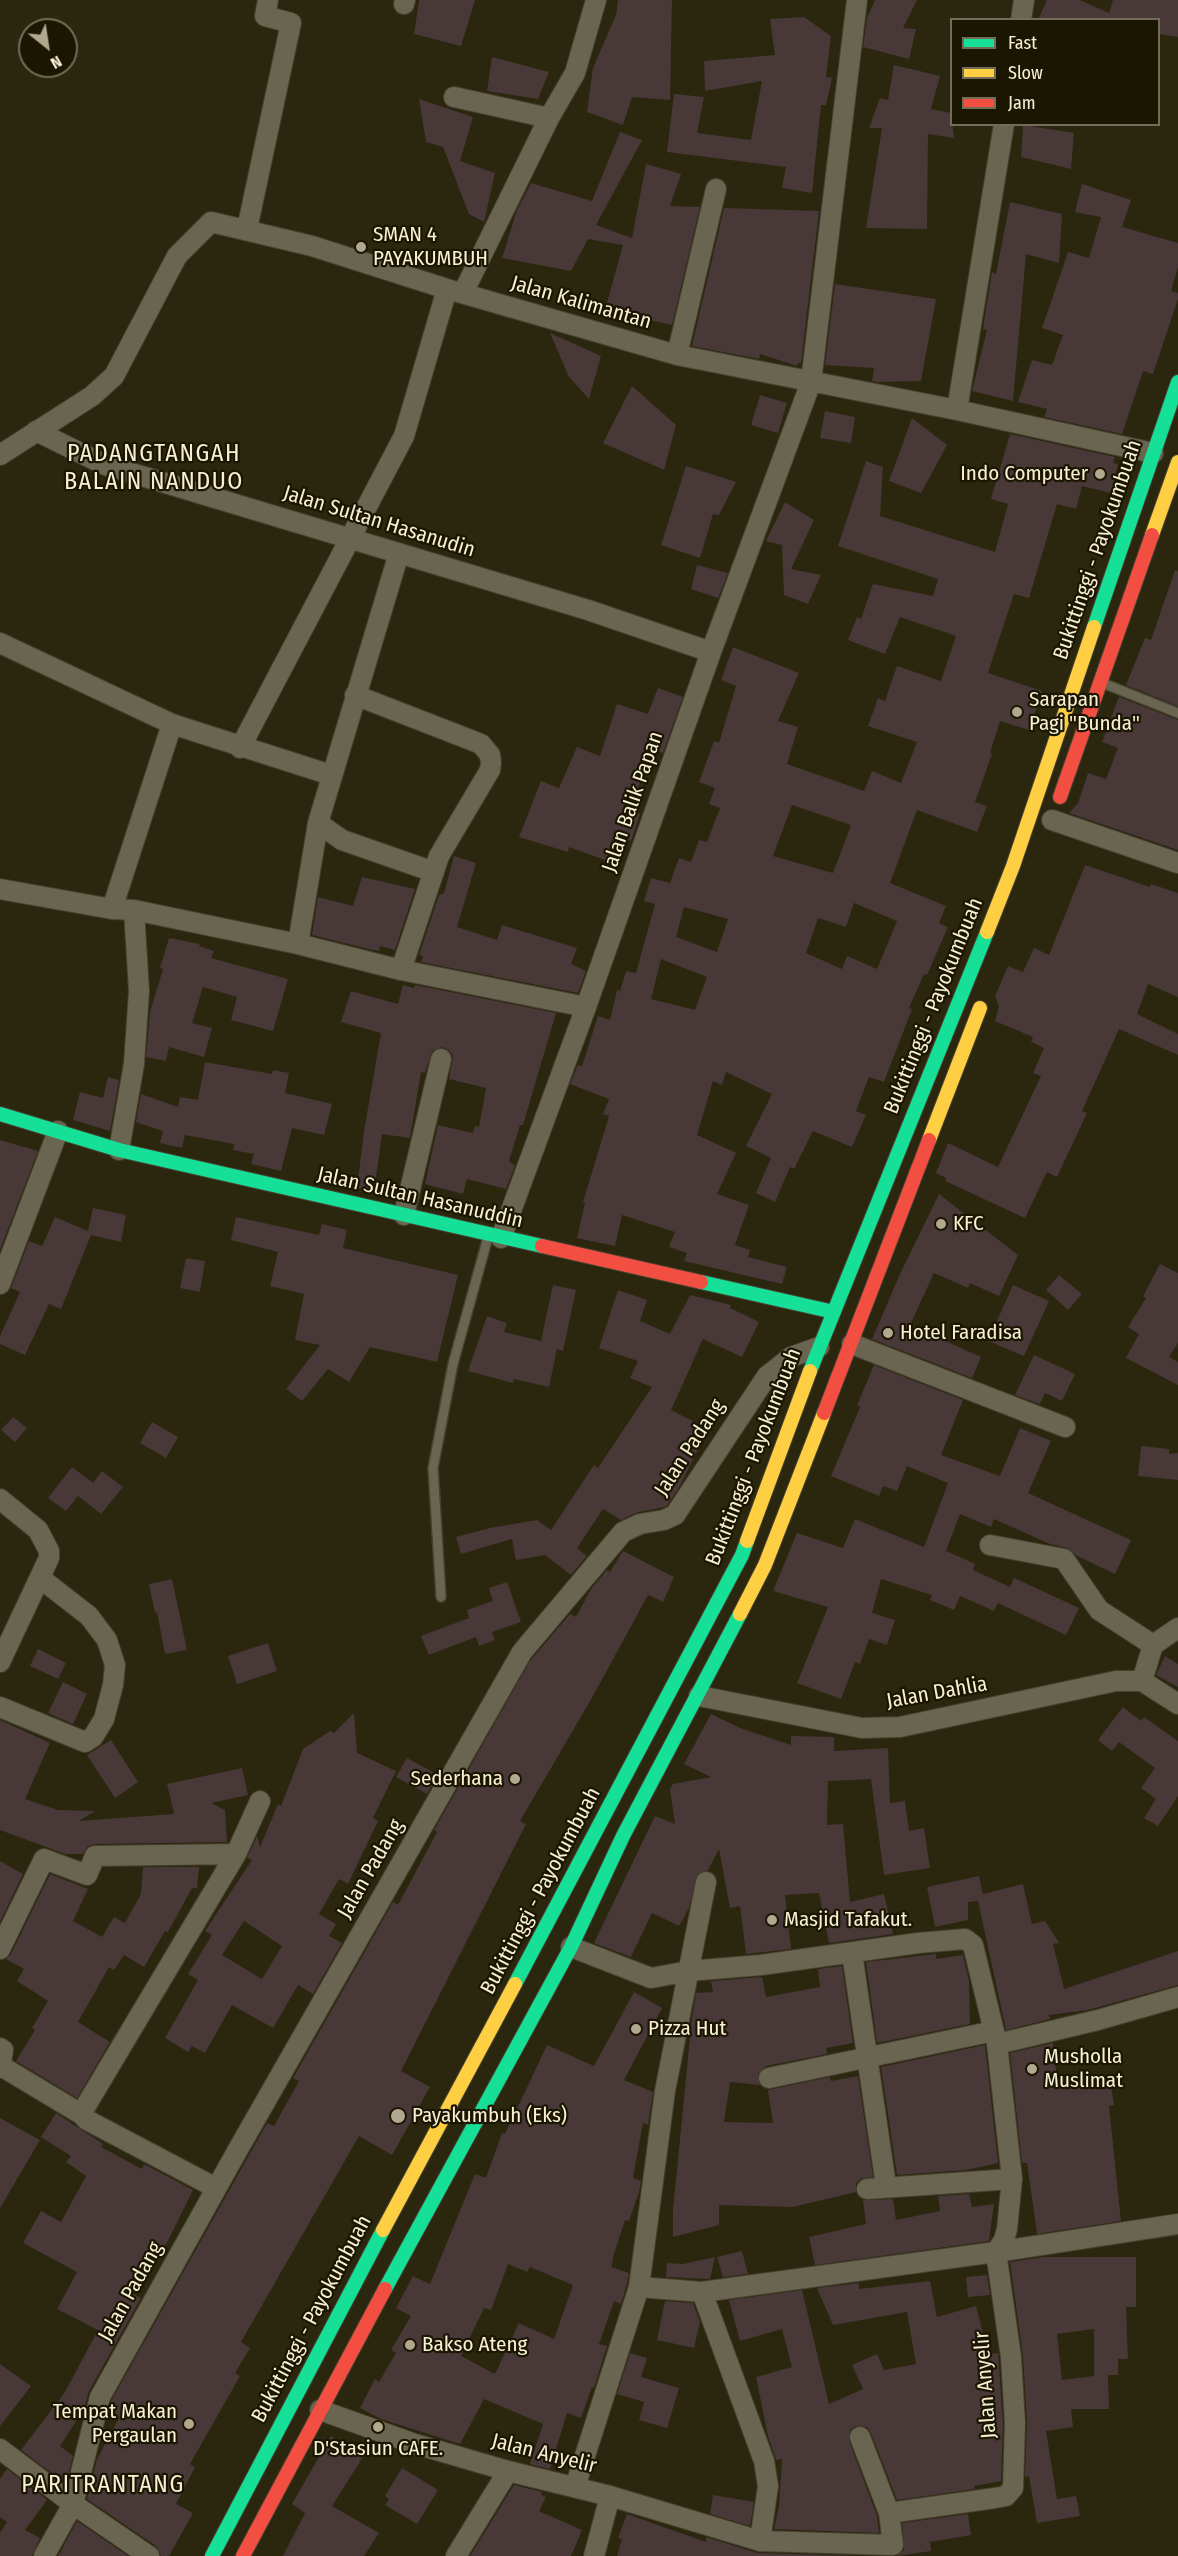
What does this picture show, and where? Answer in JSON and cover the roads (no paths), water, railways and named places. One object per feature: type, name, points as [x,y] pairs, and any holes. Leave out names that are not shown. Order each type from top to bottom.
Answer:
[{"type":"main road","name":"Bukittinggi - Payokumbuah","points":[[212,2556],[742,1555],[819,1347],[1013,866],[1178,382]]},
{"type":"main road","points":[[1050,826],[1178,462]]},
{"type":"main road","points":[[1087,648],[1111,657]]},
{"type":"main road","name":"Bukittinggi - Payokumbuah","points":[[243,2556],[360,2335],[572,1947],[623,1836],[699,1696],[765,1565],[985,996]]},
{"type":"main road","name":"Jalan Sultan Hasanuddin","points":[[0,1114],[119,1150],[834,1312]]},
{"type":"main road","points":[[333,2324],[360,2335]]},
{"type":"street","points":[[247,229],[291,23],[265,16],[268,0]]},
{"type":"street","points":[[240,748],[404,435],[455,291],[575,73],[596,0]]},
{"type":"street","name":"Jalan Balik Papan","points":[[495,1237],[586,1007],[711,652],[811,382],[857,0]]},
{"type":"street","points":[[1021,18],[1024,0]]},
{"type":"street","points":[[454,97],[549,118]]},
{"type":"street","points":[[957,410],[1004,126]]},
{"type":"street","points":[[677,355],[716,189]]},
{"type":"street","name":"Jalan Kalimantan","points":[[36,431],[92,396],[114,376],[177,256],[211,222],[312,246],[455,291],[677,355],[957,410],[1153,453]]},
{"type":"street","points":[[0,455],[36,431]]},
{"type":"street","name":"Jalan Sultan Hasanudin","points":[[36,431],[105,465],[588,610],[711,652]]},
{"type":"street","points":[[298,944],[318,823],[399,553]]},
{"type":"street","points":[[0,643],[172,724],[240,748],[331,775]]},
{"type":"street","points":[[355,695],[481,744],[490,755],[490,770],[439,856],[401,970]]},
{"type":"street","points":[[112,909],[172,724]]},
{"type":"street","points":[[318,823],[342,840],[434,872]]},
{"type":"street","points":[[1050,826],[1178,863]]},
{"type":"street","points":[[0,889],[112,909],[134,910],[298,944],[401,970],[586,1007]]},
{"type":"street","points":[[119,1150],[135,1054],[139,991],[134,910]]},
{"type":"street","points":[[404,1215],[441,1059]]},
{"type":"street","points":[[0,1284],[3,1263],[58,1131]]},
{"type":"street","points":[[852,1344],[1065,1427]]},
{"type":"street","name":"Jalan Padang","points":[[44,2556],[73,2504],[100,2397],[216,2188],[522,1652],[623,1532],[640,1524],[664,1520],[675,1515],[767,1376],[791,1357],[819,1347]]},
{"type":"street","points":[[0,1499],[38,1530],[48,1545],[49,1558],[0,1662]]},
{"type":"street","points":[[990,1545],[1064,1559],[1099,1610],[1153,1644]]},
{"type":"street","points":[[0,1707],[86,1742],[93,1737],[104,1719],[113,1685],[115,1665],[107,1640],[89,1616],[40,1578]]},
{"type":"street","points":[[1178,1628],[1153,1644],[1142,1682],[1178,1704]]},
{"type":"street","name":"Jalan Dahlia","points":[[699,1696],[862,1728],[900,1727],[1116,1682],[1142,1682]]},
{"type":"street","points":[[81,2114],[236,1854],[260,1801]]},
{"type":"street","points":[[0,1949],[44,1859],[87,1875],[95,1856],[236,1854]]},
{"type":"street","points":[[575,2487],[639,2287],[665,2091],[706,1882]]},
{"type":"street","points":[[572,1947],[651,1978],[689,1971],[761,1965],[918,1943],[965,1939],[973,1945],[977,1954],[995,2037],[1012,2179],[1007,2229],[1004,2240],[996,2252]]},
{"type":"street","points":[[852,1953],[867,2059],[876,2188],[1012,2179]]},
{"type":"street","points":[[769,2078],[1098,2020],[1178,1997]]},
{"type":"street","points":[[0,2061],[87,2120],[216,2188]]},
{"type":"street","points":[[639,2287],[702,2292],[996,2252],[1178,2224]]},
{"type":"street","name":"Jalan Anyelir","points":[[320,2410],[412,2443],[508,2471],[610,2496],[760,2541],[893,2551],[889,2513],[1006,2496],[1013,2488],[1015,2423],[1011,2357],[996,2252]]},
{"type":"street","points":[[702,2292],[764,2460],[768,2486],[760,2541]]},
{"type":"street","points":[[860,2437],[889,2513]]},
{"type":"street","points":[[0,2449],[73,2504],[149,2556]]},
{"type":"street","points":[[456,2556],[508,2471]]},
{"type":"street","points":[[594,2556],[610,2496]]},
{"type":"lane","points":[[1101,683],[1178,713]]},
{"type":"lane","points":[[441,1597],[433,1468],[453,1364],[495,1237]]},
{"type":"place","name":"SMAN 4 PAYAKUMBUH","points":[[361,247]]},
{"type":"place","name":"Indo Computer","points":[[1100,474]]},
{"type":"place","name":"Sarapan Pagi \"Bunda\"","points":[[1017,712]]},
{"type":"place","name":"KFC","points":[[941,1224]]},
{"type":"place","name":"Hotel Faradisa","points":[[888,1333]]},
{"type":"place","name":"Sederhana","points":[[515,1779]]},
{"type":"place","name":"Masjid Tafakut.","points":[[772,1920]]},
{"type":"place","name":"Pizza Hut","points":[[636,2029]]},
{"type":"place","name":"Musholla Muslimat","points":[[1032,2069]]},
{"type":"place","name":"Payakumbuh (Eks)","points":[[398,2116]]},
{"type":"place","name":"Bakso Ateng","points":[[410,2345]]},
{"type":"place","name":"Tempat Makan Pergaulan","points":[[189,2424]]},
{"type":"place","name":"D'Stasiun CAFE.","points":[[378,2427]]},
{"type":"district","name":"PADANGTANGAH BALAIN NANDUO","points":[[154,468]]},
{"type":"district","name":"PARITRANTANG","points":[[103,2485]]}]
